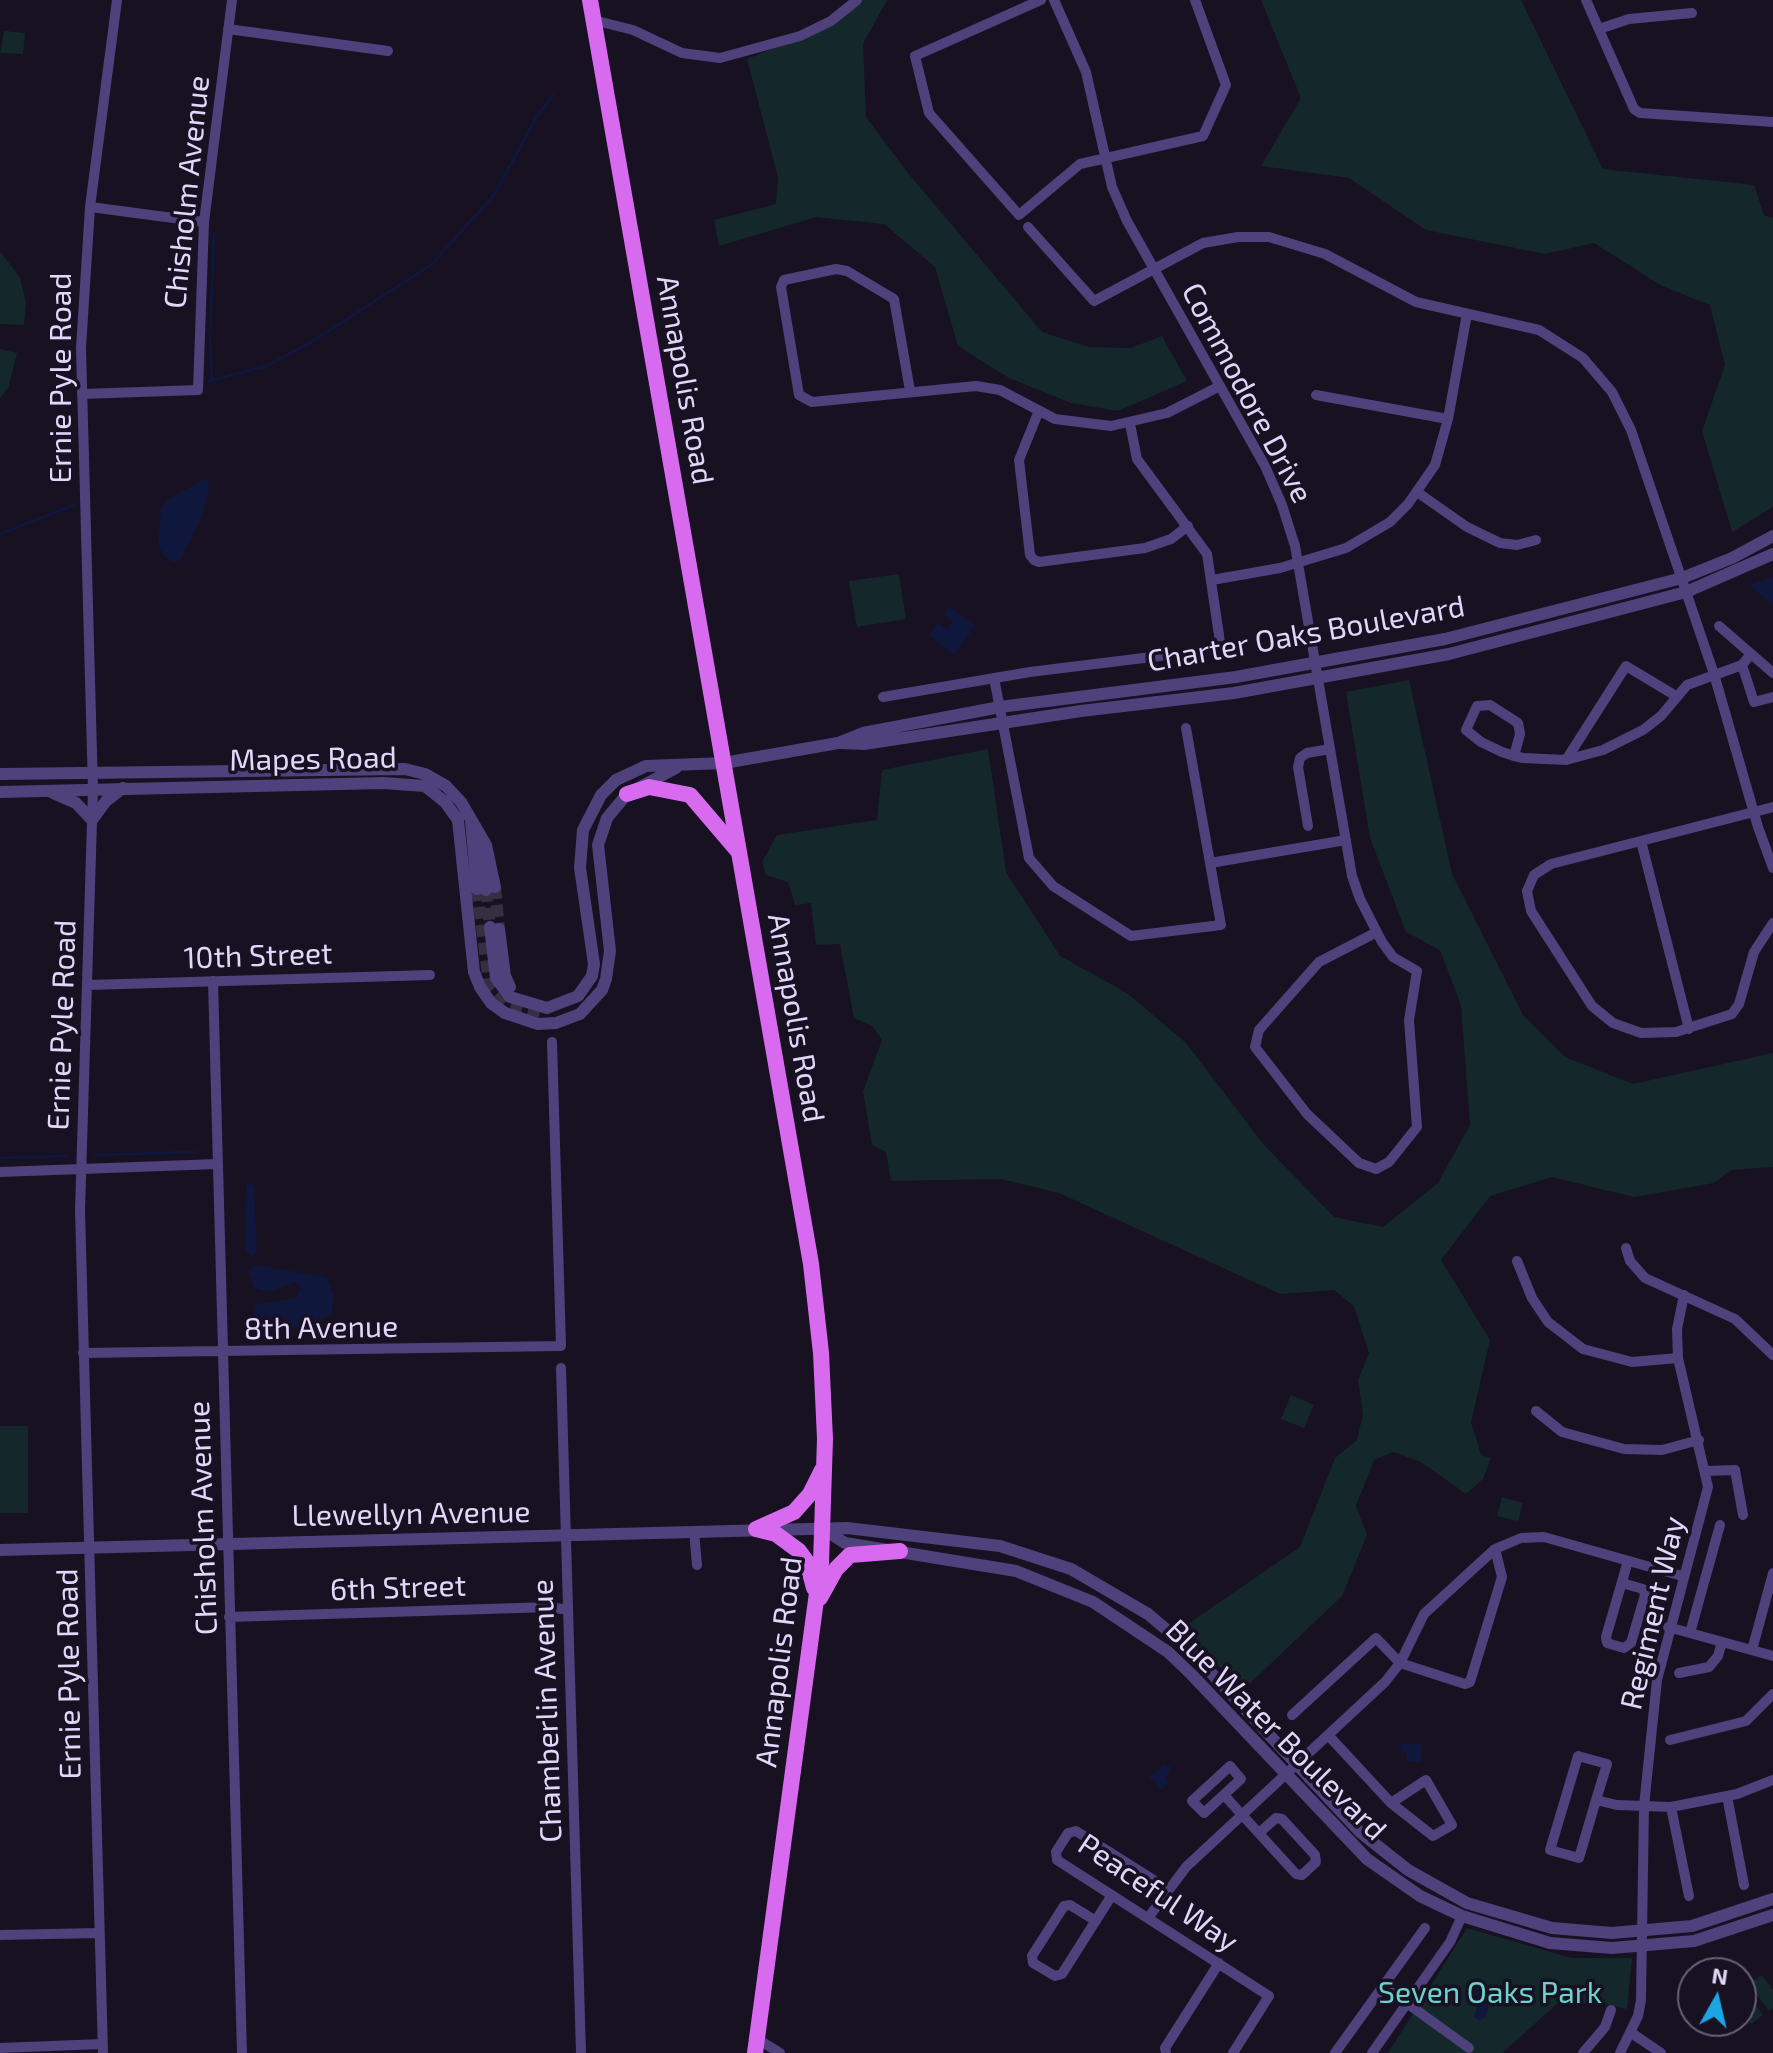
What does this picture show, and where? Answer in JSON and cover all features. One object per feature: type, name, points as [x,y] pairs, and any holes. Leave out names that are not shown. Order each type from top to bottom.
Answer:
[{"type":"main road","name":"Annapolis Road","points":[[590,0],[815,1299],[824,1397],[823,1529],[817,1603],[755,2045]]},
{"type":"main road","points":[[627,794],[649,787],[690,795],[705,808],[739,852]]},
{"type":"main road","points":[[756,1529],[777,1521],[803,1504],[824,1465]]},
{"type":"main road","points":[[756,1529],[776,1534],[799,1551],[807,1562],[817,1603]]},
{"type":"main road","points":[[817,1603],[836,1569],[850,1555],[900,1551]]},
{"type":"street","name":"Ernie Pyle Road","points":[[102,2049],[83,1353],[81,1168],[93,774],[82,394],[83,301],[90,207],[117,0]]},
{"type":"street","name":"Chisholm Avenue","points":[[82,394],[198,390],[204,222],[232,0]]},
{"type":"street","points":[[593,20],[633,30],[682,53],[720,58],[800,36],[831,21],[857,0]]},
{"type":"street","points":[[1041,0],[915,56],[929,113],[1019,215],[1069,170],[1104,156],[1203,136],[1226,85],[1195,0]]},
{"type":"street","name":"Commodore Drive","points":[[1054,0],[1086,72],[1104,156],[1127,221],[1275,485],[1298,564],[1346,840],[1360,899],[1393,957],[1417,971],[1409,1020],[1417,1127],[1389,1162],[1376,1169],[1369,1168],[1307,1114],[1255,1047],[1259,1030],[1319,962],[1377,932]]},
{"type":"street","points":[[1586,0],[1634,109],[1640,113],[1773,122]]},
{"type":"street","points":[[1599,29],[1629,19],[1692,13]]},
{"type":"street","points":[[228,29],[388,51]]},
{"type":"street","points":[[90,207],[204,222]]},
{"type":"street","points":[[1028,227],[1094,301],[1203,243],[1238,237],[1269,237],[1315,250],[1416,302],[1539,330],[1565,344],[1599,374],[1624,412],[1714,674],[1773,868]]},
{"type":"street","points":[[910,391],[894,299],[847,271],[836,269],[784,280],[781,287],[799,395],[812,402],[910,391],[953,386],[1000,390],[1038,413],[1074,424],[1130,424],[1167,413],[1220,386]]},
{"type":"street","points":[[1212,580],[1298,564],[1369,536],[1390,522],[1417,492],[1435,465],[1448,419],[1467,314]]},
{"type":"street","points":[[1316,395],[1448,419]]},
{"type":"street","points":[[1038,413],[1019,460],[1030,555],[1034,560],[1039,562],[1145,548],[1171,539],[1188,526]]},
{"type":"street","points":[[1130,424],[1137,459],[1207,554],[1220,642]]},
{"type":"street","points":[[1417,492],[1467,527],[1500,543],[1517,545],[1536,540]]},
{"type":"street","name":"Charter Oaks Boulevard","points":[[724,763],[838,743],[863,733],[1000,707],[1315,664],[1445,639],[1682,578],[1732,558],[1773,536]]},
{"type":"street","name":"Charter Oaks Boulevard","points":[[838,743],[864,744],[1318,679],[1449,654],[1686,592],[1773,554]]},
{"type":"street","points":[[1719,626],[1773,673]]},
{"type":"street","points":[[1514,756],[1520,734],[1518,723],[1490,705],[1477,706],[1466,730],[1481,742],[1514,756],[1566,760],[1603,750],[1643,730],[1661,716],[1687,685],[1742,665],[1751,654]]},
{"type":"street","points":[[883,697],[994,678],[1168,655]]},
{"type":"street","points":[[1742,665],[1754,702],[1773,697]]},
{"type":"street","points":[[1566,760],[1626,666],[1676,696]]},
{"type":"street","points":[[994,678],[1025,849],[1038,871],[1053,886],[1121,931],[1141,937],[1221,925],[1186,728]]},
{"type":"street","points":[[1308,826],[1298,767],[1300,758],[1307,753],[1330,749]]},
{"type":"street","name":"Mapes Road","points":[[495,928],[510,987],[547,1008],[578,996],[592,976],[594,949],[580,868],[583,830],[593,807],[616,780],[646,766],[724,763]]},
{"type":"street","name":"Mapes Road","points":[[0,792],[383,783],[425,786],[445,802],[458,820],[474,972],[480,987],[491,1003],[505,1013],[538,1024],[556,1023],[580,1014],[602,990],[606,979],[610,951],[598,845],[607,818],[627,794],[682,765]]},
{"type":"street","name":"Mapes Road","points":[[0,774],[405,769],[425,774],[446,786],[471,820],[486,845],[486,888]]},
{"type":"street","points":[[47,790],[76,803],[92,820],[106,801],[123,788]]},
{"type":"street","points":[[1773,807],[1545,866],[1529,883],[1528,901],[1592,1006],[1602,1015],[1641,1033],[1657,1035],[1689,1029],[1732,1014],[1739,1004],[1754,952],[1773,923]]},
{"type":"street","points":[[1210,863],[1346,840]]},
{"type":"street","points":[[1641,841],[1689,1029]]},
{"type":"street","name":"10th Street","points":[[88,985],[430,975]]},
{"type":"street","name":"Chisholm Avenue","points":[[213,981],[242,2053]]},
{"type":"street","name":"8th Avenue","points":[[83,1353],[222,1354],[561,1346],[552,1042]]},
{"type":"street","points":[[0,1172],[217,1164]]},
{"type":"street","points":[[1626,1248],[1630,1261],[1645,1278],[1735,1319],[1773,1355]]},
{"type":"street","points":[[1517,1261],[1532,1298],[1548,1322],[1583,1349],[1615,1361],[1647,1362],[1678,1358]]},
{"type":"street","name":"Regiment Way","points":[[1620,2053],[1641,2000],[1644,1806],[1650,1732],[1668,1627],[1705,1502],[1706,1471],[1678,1358],[1677,1329],[1684,1295]]},
{"type":"street","name":"Chamberlin Avenue","points":[[561,1368],[581,2053]]},
{"type":"street","points":[[1536,1411],[1562,1432],[1624,1449],[1662,1450],[1699,1440]]},
{"type":"street","points":[[1706,1471],[1735,1470],[1743,1515]]},
{"type":"street","points":[[1690,1633],[1720,1525]]},
{"type":"street","name":"Blue Water Boulevard","points":[[823,1529],[847,1528],[989,1544],[1044,1559],[1088,1577],[1168,1630],[1376,1847],[1447,1894],[1494,1913],[1552,1928],[1642,1932],[1692,1926],[1773,1899]]},
{"type":"street","name":"Llewellyn Avenue","points":[[0,1550],[823,1529]]},
{"type":"street","name":"Blue Water Boulevard","points":[[823,1529],[845,1543],[1016,1571],[1093,1602],[1168,1652],[1367,1859],[1420,1896],[1462,1916],[1550,1943],[1642,1948],[1694,1941],[1773,1915]]},
{"type":"street","points":[[694,1531],[697,1565]]},
{"type":"street","points":[[1148,1918],[1168,1889],[1400,1663],[1429,1607],[1495,1549],[1521,1538],[1544,1537],[1682,1576]]},
{"type":"street","points":[[1292,1715],[1376,1638],[1400,1663],[1465,1684],[1470,1682],[1502,1577],[1495,1549]]},
{"type":"street","points":[[1622,1583],[1643,1589],[1645,1595],[1631,1643],[1624,1648],[1607,1643],[1606,1637],[1628,1561]]},
{"type":"street","points":[[1752,1650],[1773,1573]]},
{"type":"street","name":"6th Street","points":[[229,1617],[551,1607],[567,1610]]},
{"type":"street","points":[[1668,1627],[1773,1656]]},
{"type":"street","points":[[1679,1673],[1709,1667],[1718,1656],[1722,1642]]},
{"type":"street","points":[[1670,1740],[1746,1721],[1773,1694]]},
{"type":"street","points":[[1328,1735],[1391,1803],[1433,1836],[1452,1825],[1426,1780],[1391,1803]]},
{"type":"street","points":[[1578,1756],[1607,1764],[1596,1800],[1579,1858],[1550,1850],[1578,1756]]},
{"type":"street","points":[[1230,1766],[1241,1779],[1224,1795],[1204,1813],[1192,1801],[1230,1766]]},
{"type":"street","points":[[1596,1800],[1671,1807],[1727,1796],[1773,1780]]},
{"type":"street","points":[[1224,1795],[1296,1874],[1302,1875],[1316,1862],[1315,1855],[1282,1819],[1276,1818],[1259,1833]]},
{"type":"street","points":[[1727,1796],[1744,1885]]},
{"type":"street","points":[[1671,1807],[1689,1896]]},
{"type":"street","name":"Peaceful Way","points":[[1168,1889],[1076,1831],[1068,1833],[1056,1852],[1057,1860],[1269,1996],[1233,2053]]},
{"type":"street","points":[[1096,1921],[1070,1905],[1064,1906],[1032,1956],[1033,1963],[1055,1976],[1062,1974],[1096,1921],[1112,1895]]},
{"type":"street","points":[[1372,2053],[1450,1942],[1462,1916]]},
{"type":"street","points":[[1335,2053],[1425,1928]]},
{"type":"street","points":[[0,1935],[99,1933]]},
{"type":"street","points":[[1166,2053],[1165,2048],[1219,1963]]},
{"type":"street","points":[[1383,1986],[1469,2048]]},
{"type":"street","points":[[1583,2053],[1605,2027],[1611,2010]]},
{"type":"street","points":[[1630,2032],[1661,2053]]},
{"type":"street","points":[[755,2045],[780,2053]]},
{"type":"street","points":[[0,2048],[102,2049]]},
{"type":"green space","points":[[853,0],[887,0],[863,44],[866,117],[908,173],[1042,332],[1089,347],[1131,348],[1162,336],[1187,381],[1118,411],[1071,403],[1009,378],[958,346],[935,267],[884,224],[816,217],[719,246],[714,220],[776,204],[778,177],[747,59],[833,25]]},
{"type":"green space","points":[[1261,0],[1521,0],[1603,169],[1754,185],[1764,215],[1773,218],[1773,507],[1732,532],[1702,431],[1725,365],[1710,305],[1662,286],[1594,243],[1545,254],[1426,230],[1349,178],[1261,166],[1301,98]]},
{"type":"green space","points":[[4,31],[25,33],[23,54],[0,53]]},
{"type":"green space","points":[[0,251],[20,278],[26,303],[24,325],[0,324]]},
{"type":"green space","points":[[0,349],[17,353],[9,386],[0,398]]},
{"type":"green space","points":[[899,574],[906,619],[857,627],[849,581]]},
{"type":"green space","points":[[1409,680],[1452,874],[1523,1015],[1565,1057],[1633,1084],[1773,1053],[1773,1167],[1731,1170],[1714,1183],[1634,1197],[1552,1177],[1490,1196],[1441,1260],[1490,1340],[1471,1422],[1481,1455],[1491,1458],[1483,1479],[1466,1494],[1421,1462],[1393,1452],[1374,1460],[1356,1506],[1367,1535],[1342,1596],[1242,1691],[1182,1628],[1300,1547],[1335,1458],[1357,1440],[1363,1414],[1358,1380],[1369,1353],[1354,1306],[1334,1290],[1280,1294],[1059,1193],[1001,1179],[891,1181],[886,1152],[872,1145],[863,1091],[882,1040],[872,1026],[854,1018],[840,944],[816,945],[811,903],[795,905],[788,882],[766,875],[762,862],[777,835],[877,820],[882,770],[988,749],[1006,872],[1060,956],[1127,993],[1186,1043],[1264,1145],[1334,1217],[1383,1227],[1438,1183],[1470,1125],[1461,1005],[1440,950],[1406,932],[1370,838],[1346,692]]},
{"type":"green space","points":[[1291,1395],[1314,1405],[1304,1428],[1281,1419]]},
{"type":"green space","points":[[0,1426],[28,1426],[28,1513],[0,1513]]},
{"type":"green space","points":[[1502,1497],[1523,1503],[1518,1521],[1497,1516]]},
{"type":"green space","name":"Seven Oaks Park","points":[[1467,1928],[1572,1958],[1632,1958],[1627,2009],[1600,2003],[1557,2004],[1502,2053],[1388,2053]]},
{"type":"green space","points":[[1762,1975],[1773,1990],[1773,2008],[1769,2011],[1757,1995],[1757,1978]]},
{"type":"water","points":[[204,479],[208,481],[209,490],[201,519],[179,561],[172,562],[163,555],[158,544],[161,508],[167,500]]},
{"type":"water","points":[[1773,577],[1773,605],[1749,585]]},
{"type":"water","points":[[950,607],[975,626],[954,655],[929,636],[938,623],[947,629],[953,622],[944,615]]},
{"type":"water","points":[[246,1182],[254,1186],[257,1253],[252,1257],[245,1250]]},
{"type":"water","points":[[256,1265],[327,1277],[334,1295],[332,1314],[302,1328],[260,1327],[253,1321],[255,1305],[295,1298],[301,1288],[296,1282],[268,1292],[254,1288],[248,1270]]},
{"type":"water","points":[[1401,1743],[1422,1744],[1421,1762],[1407,1761],[1407,1753],[1400,1752]]},
{"type":"water","points":[[1164,1764],[1171,1767],[1166,1777],[1170,1782],[1161,1790],[1149,1777]]},
{"type":"water","points":[[1477,1988],[1485,1990],[1488,2009],[1486,2017],[1479,2020],[1474,2017],[1477,2006],[1472,1994]]},
{"type":"waterway","points":[[209,381],[266,366],[310,343],[432,264],[494,195],[536,118],[553,95]]},
{"type":"waterway","points":[[212,380],[210,337],[214,233]]},
{"type":"waterway","points":[[0,534],[74,505]]},
{"type":"waterway","points":[[95,1155],[195,1152]]},
{"type":"waterway","points":[[0,1158],[67,1156]]},
{"type":"tunnel","points":[[495,887],[499,929]]},
{"type":"tunnel","points":[[477,889],[489,983],[508,1004],[542,1012],[547,1008]]},
{"type":"tunnel","points":[[486,890],[490,927]]}]
